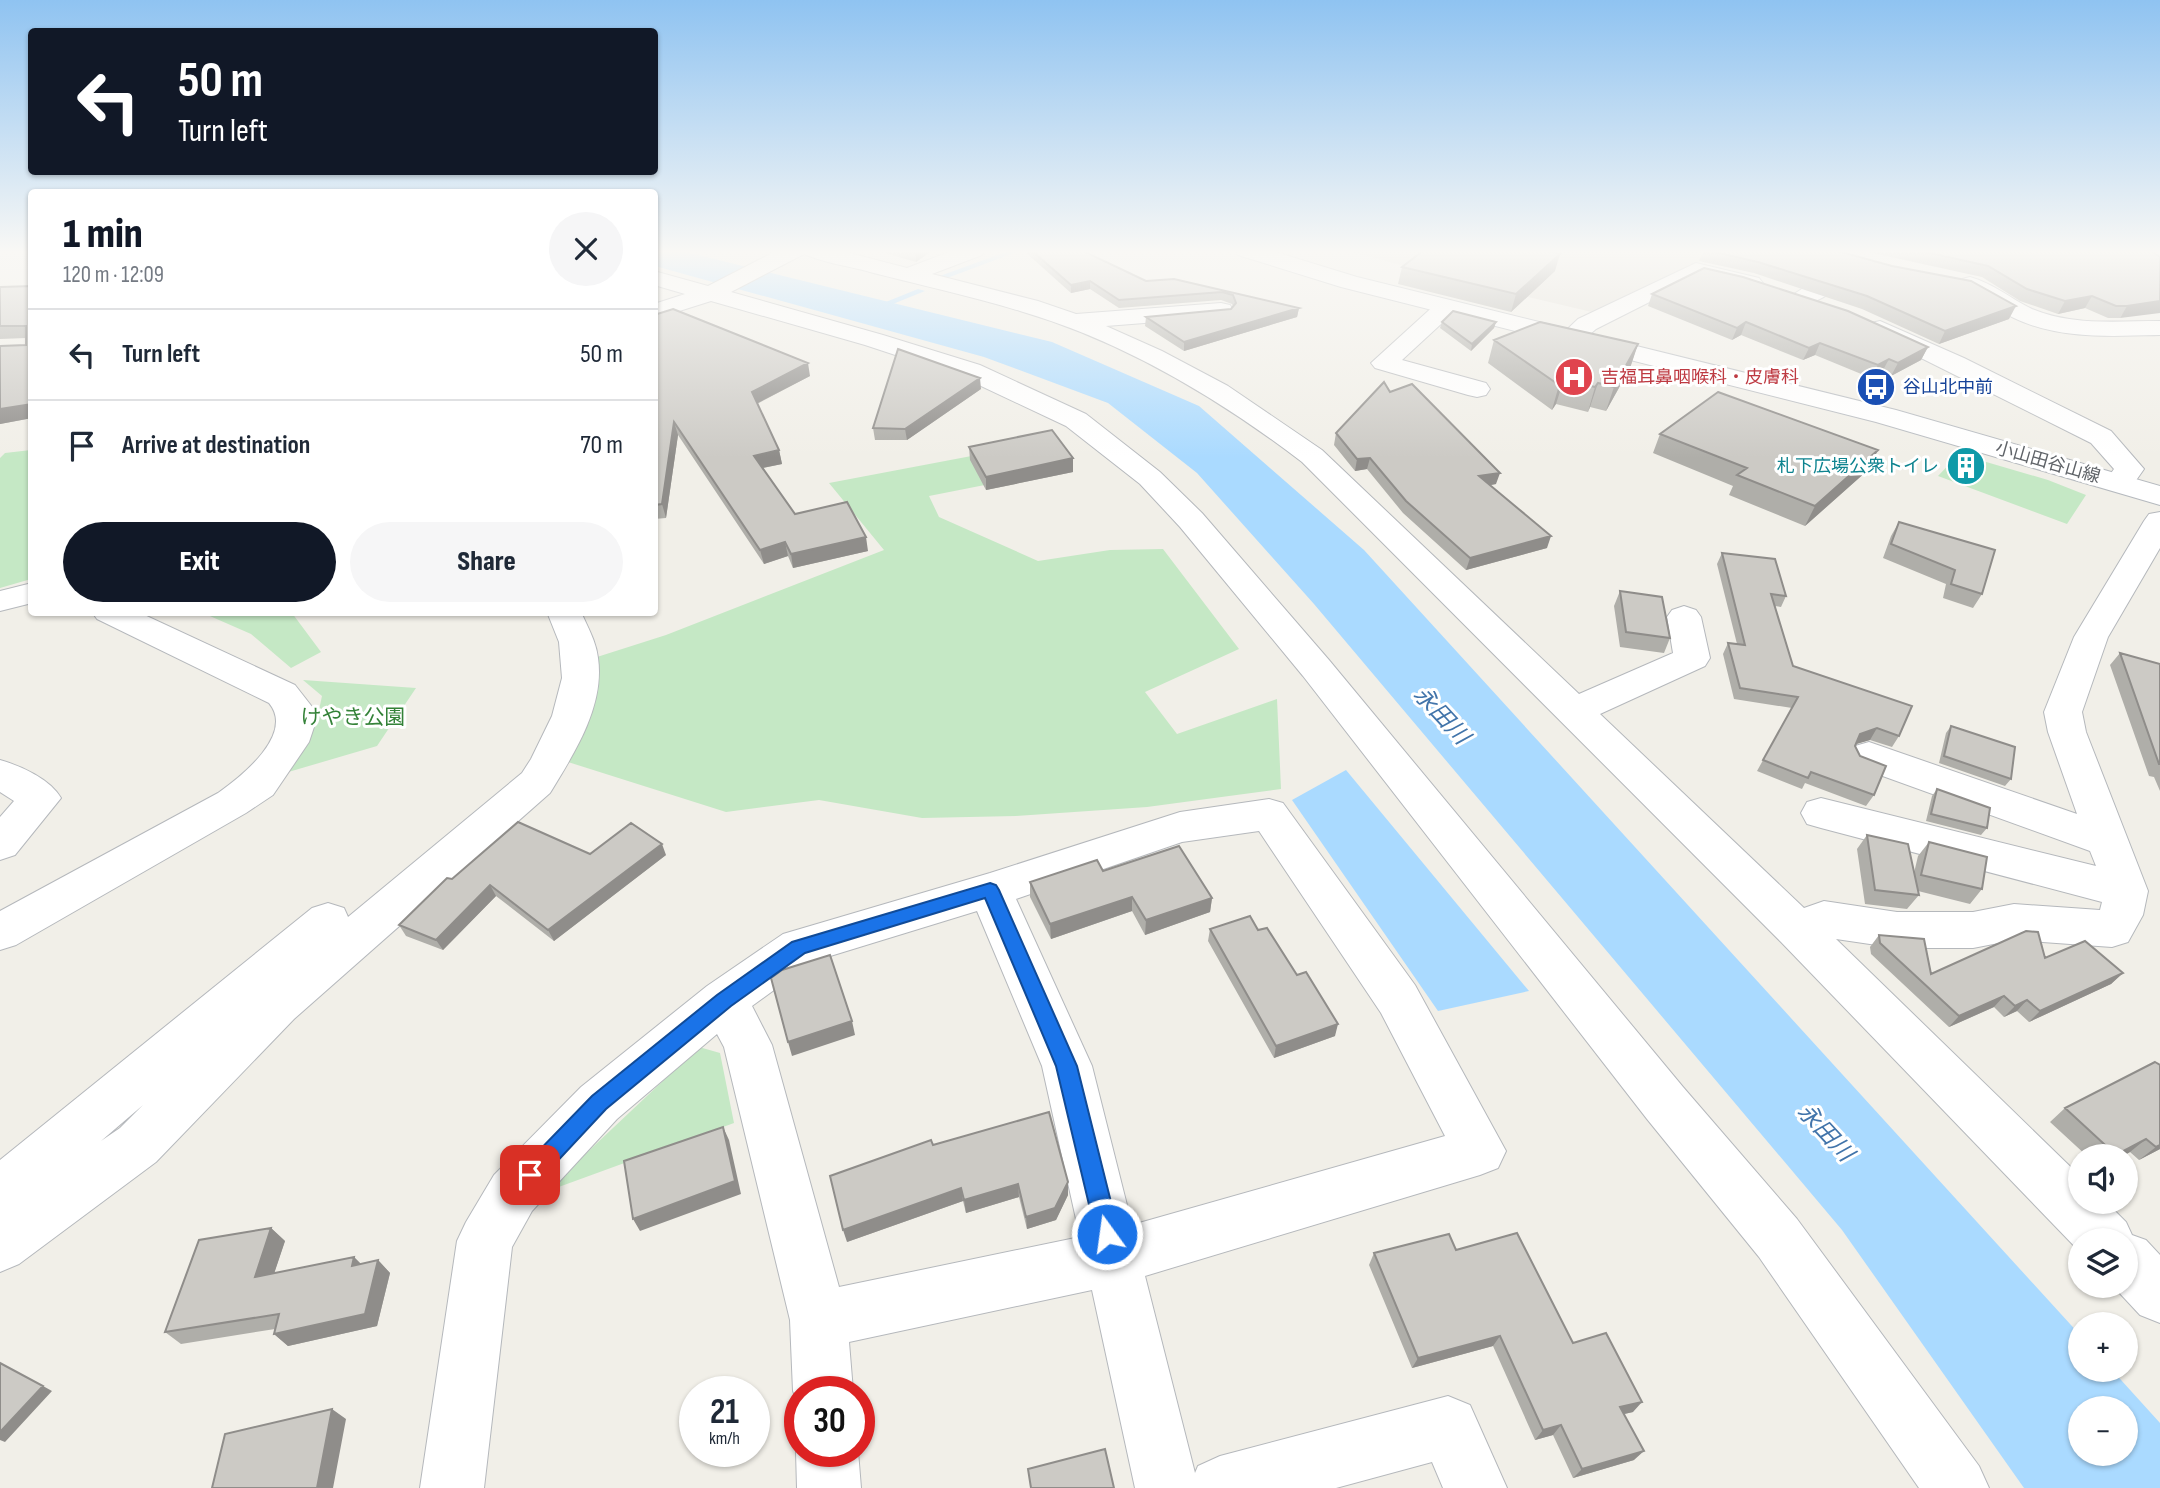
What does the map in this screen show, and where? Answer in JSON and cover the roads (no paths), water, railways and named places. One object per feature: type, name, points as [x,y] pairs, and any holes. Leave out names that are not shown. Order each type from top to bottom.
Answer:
[{"type":"street","points":[[801,319],[971,371],[1076,420],[1150,478],[1191,520],[1316,668],[1656,1092],[1778,1238],[1957,1488]]},
{"type":"street","points":[[1066,319],[1104,333],[1195,377],[1243,405],[1312,456],[1797,929],[2094,1228]]},
{"type":"street","points":[[1069,321],[1097,319]]},
{"type":"street","points":[[1432,319],[1384,363],[1477,388]]},
{"type":"street","name":"小山田谷山線","points":[[1515,319],[1579,331]]},
{"type":"street","name":"小山田谷山線","points":[[1538,319],[1886,416],[2124,476],[2160,479]]},
{"type":"street","points":[[1579,331],[1601,319]]},
{"type":"street","points":[[1860,319],[1923,347],[2101,437],[2124,476]]},
{"type":"street","points":[[2039,319],[2070,327],[2160,328]]},
{"type":"street","name":"小山田谷山線","points":[[2124,476],[2160,496]]},
{"type":"street","points":[[1797,929],[1824,919],[1897,930],[1973,930],[2014,922],[2112,929],[2121,915],[2126,891],[2067,732],[2063,712],[2091,637],[2160,522]]},
{"type":"street","points":[[0,601],[28,594]]},
{"type":"street","points":[[2,929],[232,803],[259,785],[284,753],[298,721],[294,708],[282,694],[117,616]]},
{"type":"street","points":[[0,1245],[138,1145],[277,1004],[536,783],[560,747],[576,707],[580,669],[578,644],[566,616]]},
{"type":"street","points":[[1575,711],[1692,658],[1684,617]]},
{"type":"street","points":[[1869,756],[2107,841]]},
{"type":"street","points":[[0,774],[41,798],[0,844]]},
{"type":"street","points":[[1821,813],[2126,891]]},
{"type":"street","points":[[452,1488],[485,1241],[513,1192],[599,1102],[724,1000],[799,947],[990,890],[1180,827],[1269,814],[1398,999],[1480,1151],[1113,1258],[819,1320]]},
{"type":"street","points":[[990,890],[1067,1066],[1167,1488]]},
{"type":"street","points":[[0,1193],[328,921]]},
{"type":"street","points":[[724,1000],[748,1045],[819,1320],[822,1376]]},
{"type":"street","points":[[2138,1273],[2160,1294]]},
{"type":"street","points":[[1220,1488],[1448,1427],[1475,1488]]},
{"type":"street","points":[[828,1467],[829,1488]]},
{"type":"water","name":"永田川","points":[[848,319],[960,319],[1052,342],[1199,406],[1364,550],[2068,1322],[2068,1382],[2123,1382],[2136,1396],[2068,1396],[2068,1466],[2138,1466],[2138,1399],[2160,1423],[2160,1488],[2024,1488],[1842,1230],[1314,604],[1197,473],[1108,403],[984,357]]},
{"type":"water","points":[[1346,770],[1529,991],[1438,1011],[1292,800]]},
{"type":"place","name":"吉福耳鼻咽喉科・皮膚科","points":[[1574,377]]},
{"type":"place","name":"谷山北中前","points":[[1876,387]]},
{"type":"place","name":"札下広場公衆トイレ","points":[[1966,466]]},
{"type":"park label","name":"けやき公園","points":[[353,717]]}]
